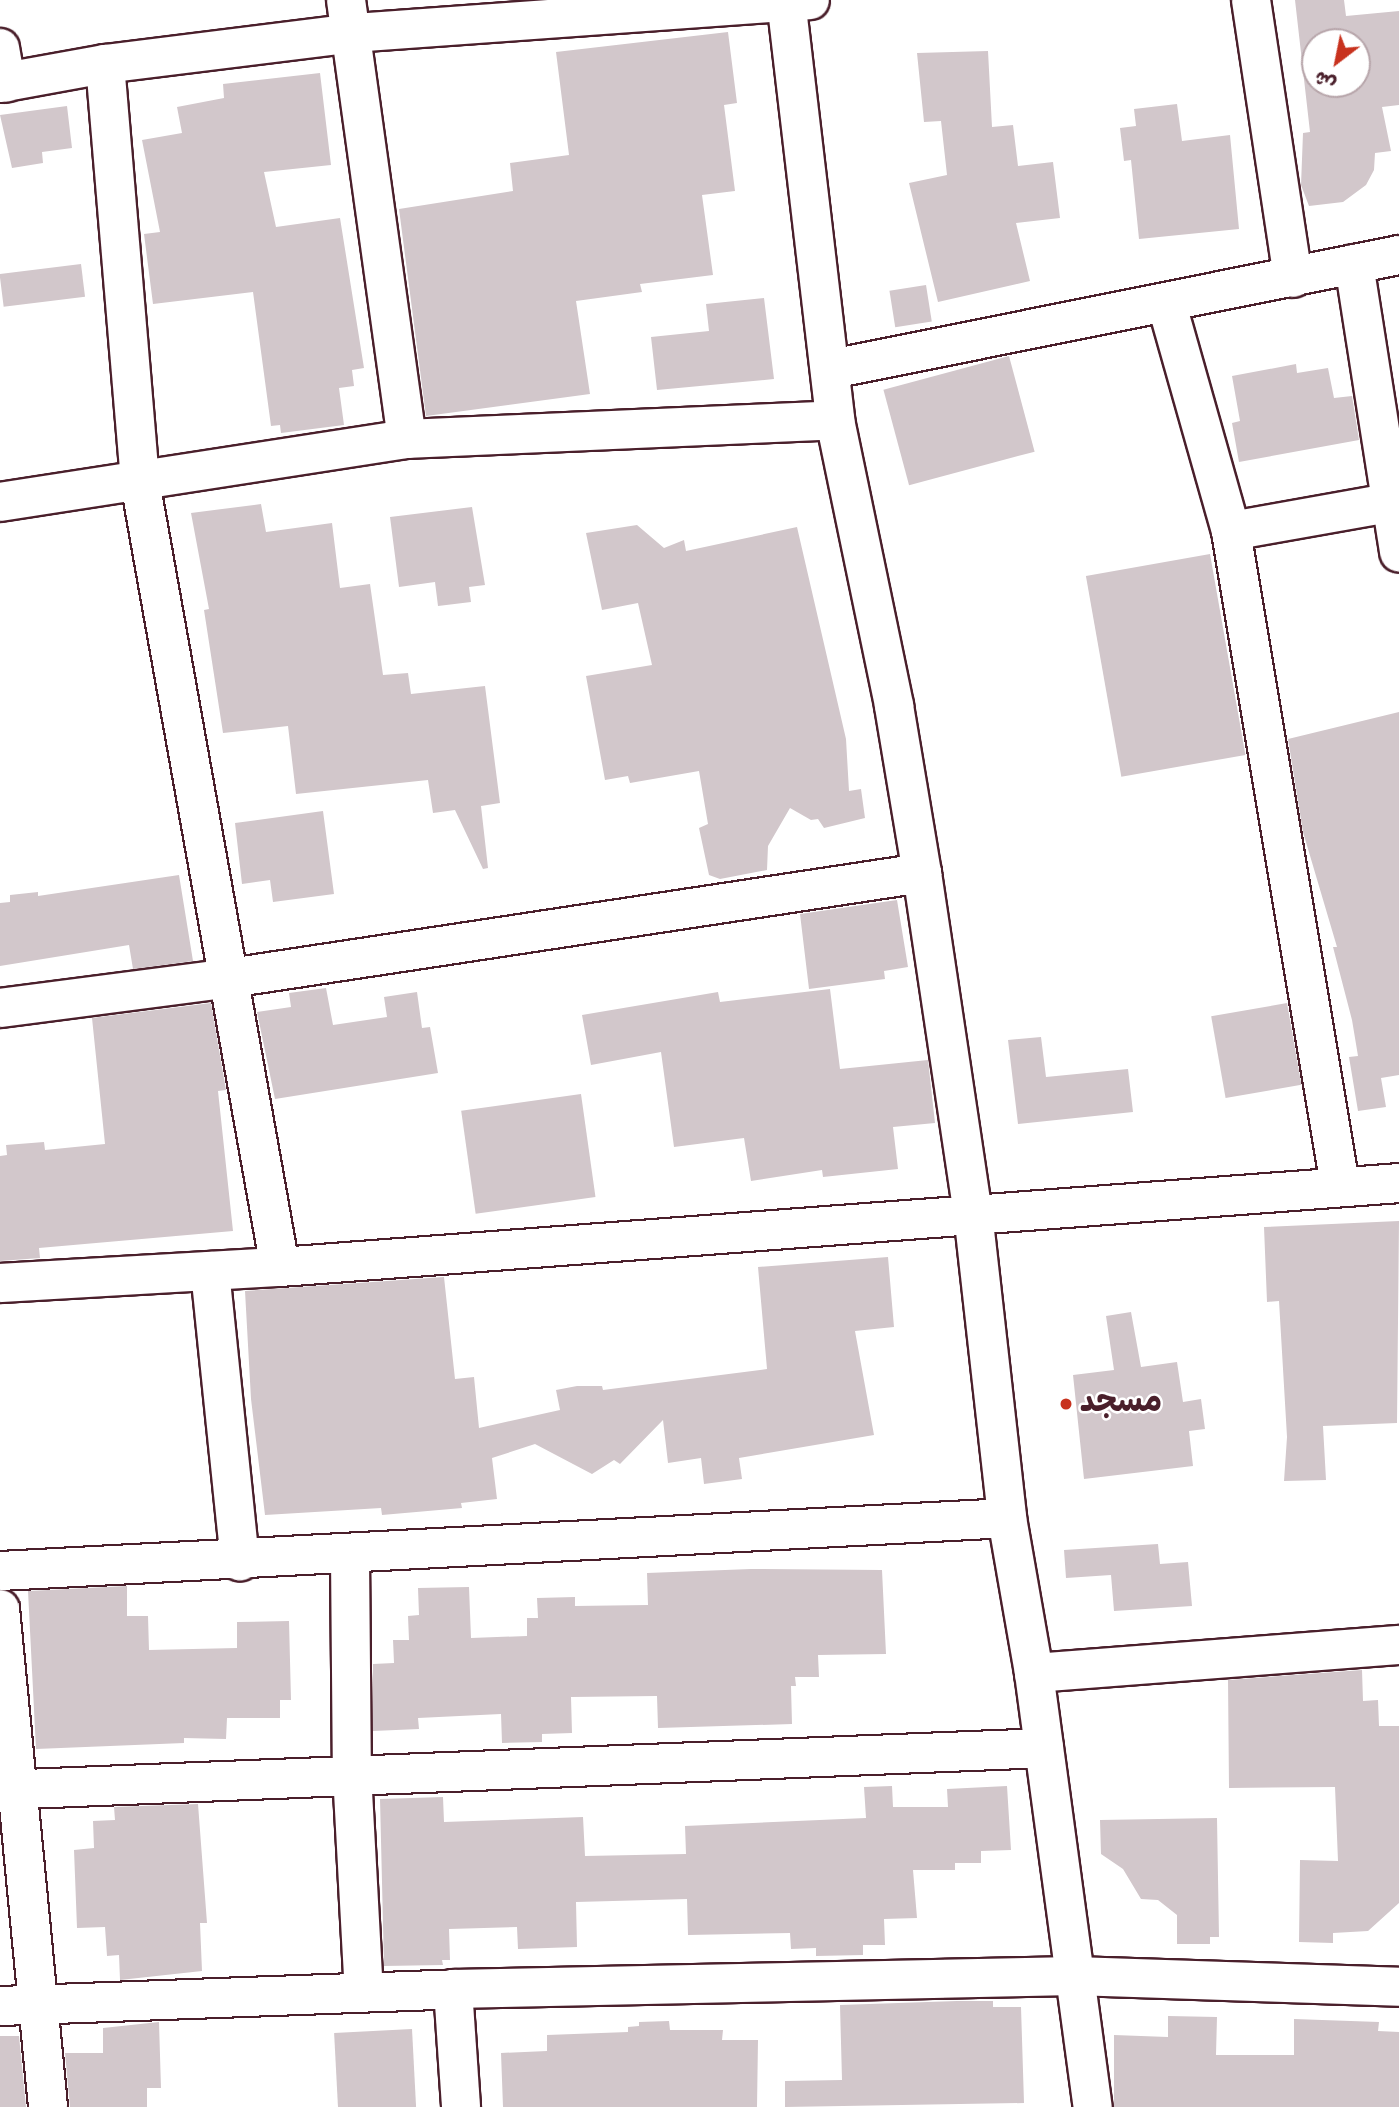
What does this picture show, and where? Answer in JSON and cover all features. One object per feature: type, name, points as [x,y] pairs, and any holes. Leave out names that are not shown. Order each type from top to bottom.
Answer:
[{"type":"street","points":[[1251,0],[1293,278]]},
{"type":"street","points":[[2,71],[105,64],[350,17],[794,1],[835,420],[894,706],[922,873],[973,1213],[1007,1518],[1034,1673],[1093,2107]]},
{"type":"street","points":[[350,17],[407,439]]},
{"type":"street","points":[[105,64],[140,482],[280,1267]]},
{"type":"street","points":[[832,369],[1167,305],[1399,255]]},
{"type":"street","points":[[1354,264],[1399,553]]},
{"type":"street","points":[[1167,305],[1231,531],[1339,1185]]},
{"type":"street","points":[[0,502],[407,439],[835,420]]},
{"type":"street","points":[[1231,531],[1393,502]]},
{"type":"street","points":[[0,1007],[230,978],[922,873]]},
{"type":"street","points":[[0,1283],[280,1267],[1339,1185],[1399,1183]]},
{"type":"street","points":[[210,1271],[240,1561]]},
{"type":"street","points":[[0,1572],[350,1556],[1007,1518]]},
{"type":"street","points":[[350,1556],[352,1773],[364,1993]]},
{"type":"street","points":[[0,1609],[18,2005],[48,2107]]},
{"type":"street","points":[[1034,1673],[1399,1645]]},
{"type":"street","points":[[10,1789],[352,1773],[1044,1748]]},
{"type":"street","points":[[18,2005],[453,1989],[1074,1976],[1399,1987]]},
{"type":"street","points":[[453,1989],[461,2107]]},
{"type":"building","points":[[1295,0],[1344,0],[1346,16],[1399,11],[1399,105],[1382,107],[1391,151],[1375,153],[1374,170],[1366,185],[1343,202],[1309,206],[1301,185],[1303,133],[1310,132],[1306,98],[1371,98],[1371,28],[1301,28],[1301,53]]},
{"type":"building","points":[[728,32],[737,103],[724,105],[735,191],[702,195],[713,275],[640,284],[642,292],[576,301],[590,394],[426,416],[399,209],[513,191],[510,163],[569,155],[556,52]]},
{"type":"building","points":[[988,51],[992,127],[1013,125],[1018,166],[1053,162],[1060,218],[1016,223],[1030,281],[938,302],[909,183],[947,175],[941,121],[924,122],[917,53]]},
{"type":"building","points":[[320,73],[331,165],[264,172],[276,227],[340,218],[364,368],[352,370],[354,386],[339,388],[344,425],[281,433],[280,425],[271,426],[253,292],[153,304],[144,234],[160,232],[142,140],[182,133],[177,107],[224,98],[223,84]]},
{"type":"building","points":[[1177,104],[1182,141],[1230,135],[1239,229],[1139,239],[1131,160],[1124,161],[1120,128],[1136,126],[1134,109]]},
{"type":"building","points":[[67,106],[72,148],[42,152],[43,163],[12,168],[0,115]]},
{"type":"building","points":[[81,264],[85,297],[4,307],[0,274]]},
{"type":"building","points":[[926,285],[932,322],[895,327],[889,291]]},
{"type":"building","points":[[764,298],[774,379],[657,390],[651,337],[709,331],[706,304]]},
{"type":"building","points":[[1009,356],[1035,452],[909,485],[883,390]]},
{"type":"building","points":[[1296,364],[1297,373],[1328,368],[1334,398],[1352,396],[1359,440],[1239,462],[1232,423],[1240,421],[1232,376]]},
{"type":"building","points":[[261,504],[266,532],[332,523],[340,588],[370,584],[383,675],[408,673],[411,694],[485,686],[500,803],[481,806],[488,868],[483,869],[455,810],[433,813],[428,780],[296,794],[288,726],[223,733],[204,610],[209,609],[191,513]]},
{"type":"building","points":[[472,507],[485,585],[469,587],[471,602],[438,606],[435,582],[399,587],[390,517]]},
{"type":"building","points":[[637,525],[664,548],[684,540],[686,551],[797,527],[846,739],[849,791],[861,789],[865,818],[824,828],[818,819],[811,820],[790,808],[768,846],[767,870],[720,879],[709,875],[699,828],[708,824],[699,771],[630,783],[628,776],[605,780],[586,676],[652,665],[638,603],[602,610],[586,533]]},
{"type":"building","points":[[1210,554],[1245,755],[1121,777],[1086,576]]},
{"type":"building","points":[[1399,712],[1399,1075],[1381,1078],[1386,1107],[1358,1111],[1349,1057],[1358,1056],[1352,1020],[1333,947],[1337,947],[1303,832],[1288,739]]},
{"type":"building","points":[[323,811],[334,894],[273,902],[270,880],[242,884],[235,823]]},
{"type":"building","points":[[179,875],[193,961],[133,969],[129,945],[0,966],[0,903],[10,902],[10,895],[38,892],[38,896]]},
{"type":"building","points":[[897,900],[908,967],[884,971],[885,979],[809,989],[800,914]]},
{"type":"building","points":[[326,988],[333,1025],[387,1017],[384,997],[417,992],[422,1028],[430,1027],[438,1073],[275,1099],[257,1012],[291,1007],[289,993]]},
{"type":"building","points":[[830,989],[840,1069],[928,1060],[935,1123],[893,1127],[898,1169],[823,1177],[822,1170],[751,1181],[744,1138],[674,1147],[661,1052],[591,1065],[582,1015],[718,992],[720,1002]]},
{"type":"building","points":[[211,1003],[226,1090],[218,1091],[233,1231],[39,1248],[40,1258],[0,1261],[0,1156],[7,1155],[6,1145],[44,1142],[45,1150],[105,1144],[92,1018]]},
{"type":"building","points":[[1287,1003],[1301,1085],[1226,1098],[1211,1016]]},
{"type":"building","points":[[1041,1037],[1046,1077],[1128,1069],[1133,1112],[1018,1124],[1008,1040]]},
{"type":"building","points":[[581,1094],[595,1197],[476,1214],[461,1111]]},
{"type":"building","points":[[1399,1221],[1397,1423],[1323,1426],[1326,1480],[1284,1481],[1287,1437],[1279,1301],[1267,1302],[1264,1227]]},
{"type":"building","points":[[888,1257],[894,1327],[855,1331],[874,1435],[739,1458],[742,1479],[704,1484],[701,1458],[668,1463],[663,1420],[620,1464],[614,1460],[592,1474],[535,1444],[492,1458],[497,1499],[461,1503],[462,1508],[382,1515],[381,1508],[265,1515],[251,1399],[245,1291],[444,1277],[455,1379],[474,1377],[479,1428],[560,1410],[556,1390],[577,1386],[602,1386],[603,1390],[767,1369],[758,1267]]},
{"type":"building","points":[[1131,1312],[1141,1367],[1177,1362],[1183,1402],[1201,1399],[1205,1429],[1189,1431],[1193,1466],[1084,1479],[1073,1375],[1114,1370],[1106,1316]]},
{"type":"building","points":[[1158,1544],[1160,1564],[1188,1562],[1192,1606],[1114,1611],[1111,1575],[1066,1578],[1064,1550]]},
{"type":"building","points":[[751,1569],[882,1570],[886,1654],[818,1655],[819,1677],[795,1677],[796,1686],[791,1686],[792,1724],[658,1728],[657,1696],[571,1697],[572,1733],[542,1734],[542,1742],[502,1743],[501,1714],[418,1718],[419,1729],[373,1731],[373,1664],[394,1663],[393,1640],[409,1640],[408,1616],[419,1615],[418,1588],[469,1587],[471,1638],[527,1636],[527,1618],[538,1618],[537,1598],[575,1597],[575,1606],[648,1605],[647,1573]]},
{"type":"building","points":[[127,1586],[127,1616],[148,1616],[149,1650],[237,1648],[237,1622],[289,1621],[291,1700],[280,1700],[280,1718],[227,1718],[226,1739],[184,1738],[184,1743],[36,1749],[28,1591]]},
{"type":"building","points":[[1362,1670],[1363,1701],[1378,1700],[1379,1726],[1399,1726],[1399,1903],[1368,1931],[1333,1933],[1333,1943],[1299,1942],[1300,1860],[1338,1861],[1335,1787],[1229,1788],[1228,1680]]},
{"type":"building","points":[[892,1786],[893,1807],[948,1807],[947,1789],[1007,1786],[1011,1850],[981,1851],[981,1863],[955,1863],[955,1870],[913,1870],[917,1918],[884,1919],[885,1945],[863,1945],[863,1955],[816,1956],[816,1948],[791,1949],[790,1933],[688,1935],[687,1899],[576,1902],[577,1947],[518,1949],[517,1927],[449,1929],[450,1960],[442,1960],[443,1965],[384,1966],[380,1799],[443,1797],[444,1822],[583,1817],[585,1856],[686,1854],[685,1826],[866,1818],[864,1787]]},
{"type":"building","points":[[198,1804],[207,1923],[200,1923],[202,1971],[120,1980],[119,1955],[107,1956],[105,1927],[77,1928],[74,1850],[94,1848],[93,1821],[115,1820],[114,1807]]},
{"type":"building","points":[[1217,1818],[1219,1937],[1210,1937],[1210,1944],[1177,1944],[1177,1915],[1158,1900],[1141,1899],[1123,1869],[1101,1854],[1100,1820]]},
{"type":"building","points":[[993,2001],[993,2007],[1021,2007],[1024,2103],[785,2107],[785,2081],[842,2080],[840,2005]]},
{"type":"building","points":[[1168,2016],[1217,2017],[1216,2055],[1294,2055],[1294,2019],[1379,2022],[1378,2031],[1399,2032],[1399,2107],[1114,2107],[1114,2035],[1168,2037]]},
{"type":"building","points":[[669,2021],[670,2030],[723,2030],[722,2040],[758,2040],[757,2107],[503,2107],[501,2053],[547,2051],[547,2035],[628,2032],[628,2027],[639,2026],[639,2022]]},
{"type":"building","points":[[159,2022],[161,2088],[147,2088],[147,2107],[70,2107],[65,2053],[103,2053],[103,2028]]},
{"type":"building","points":[[412,2029],[416,2107],[338,2107],[334,2033]]},
{"type":"building","points":[[0,2036],[19,2036],[26,2107],[0,2107]]},
{"type":"place","name":"مسجد","points":[[1066,1404]]}]
